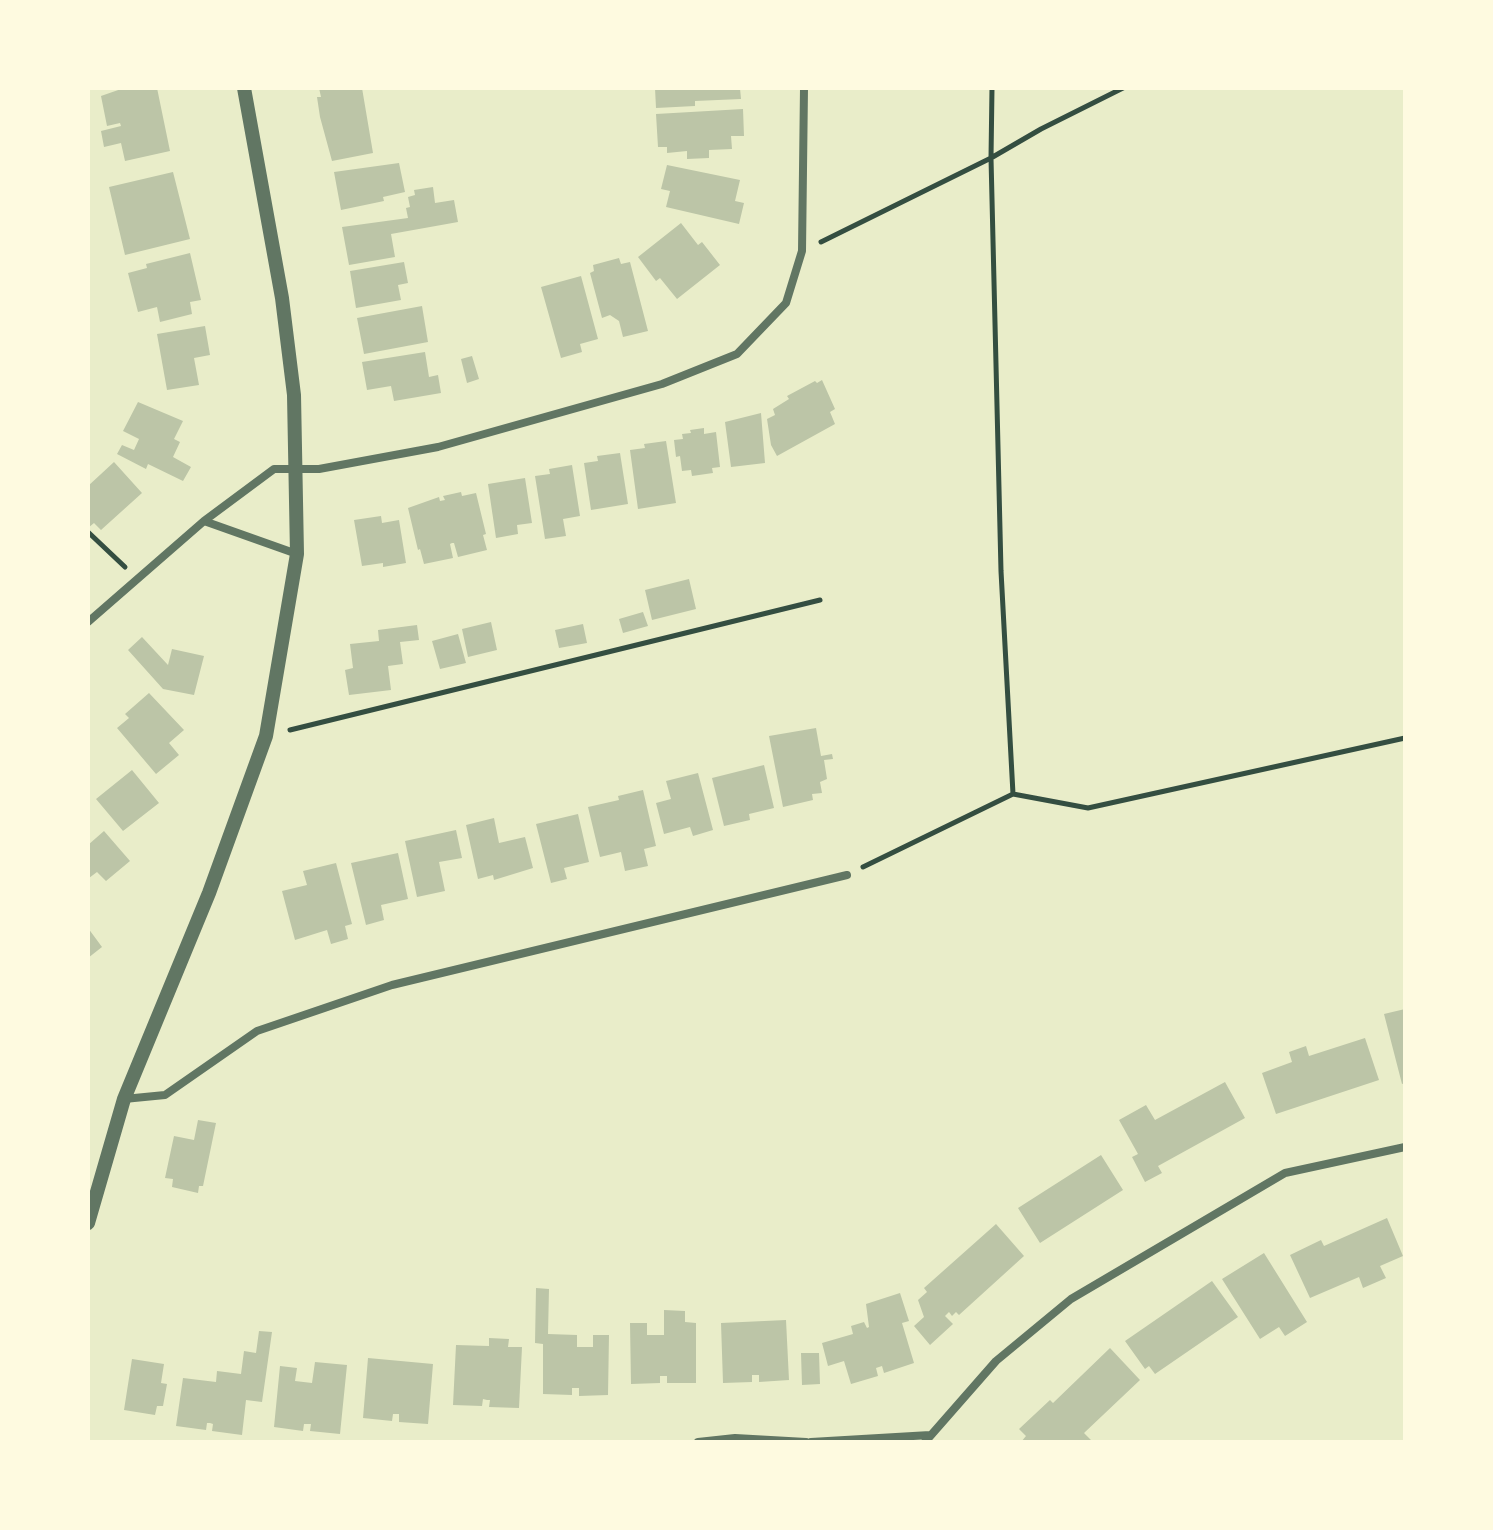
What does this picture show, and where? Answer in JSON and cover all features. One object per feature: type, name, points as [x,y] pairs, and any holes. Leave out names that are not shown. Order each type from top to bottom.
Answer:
[{"type":"street","points":[[88,1223],[124,1099],[209,893],[266,736],[297,554],[294,395],[282,298],[244,88]]},
{"type":"street","points":[[88,622],[204,521],[274,469],[319,469],[438,447],[662,384],[737,354],[786,303],[802,251],[804,88]]},
{"type":"street","points":[[204,521],[297,554]]},
{"type":"street","points":[[124,1099],[165,1095],[257,1031],[392,985],[847,875]]},
{"type":"street","points":[[698,1442],[735,1438],[809,1442],[928,1438],[996,1361],[1071,1299],[1285,1173],[1405,1147]]},
{"type":"path","points":[[992,88],[1001,571],[1013,794]]},
{"type":"path","points":[[802,251],[991,158],[1123,88]]},
{"type":"path","points":[[88,532],[137,578]]},
{"type":"path","points":[[266,736],[820,600]]},
{"type":"path","points":[[847,875],[1013,794],[1088,808],[1405,738]]},
{"type":"building","points":[[124,88],[157,88],[170,151],[125,161],[121,143],[104,147],[101,131],[121,126],[120,123],[107,126],[101,96]]},
{"type":"building","points":[[319,88],[362,88],[373,153],[332,161],[320,117]]},
{"type":"building","points":[[655,88],[740,88],[741,99],[695,101],[695,106],[656,108]]},
{"type":"building","points":[[743,109],[744,136],[731,136],[732,149],[709,150],[709,158],[687,159],[687,151],[667,153],[667,147],[658,147],[656,114]]},
{"type":"building","points":[[399,163],[405,192],[383,197],[384,201],[341,210],[334,172]]},
{"type":"building","points":[[667,165],[740,180],[735,201],[744,203],[739,224],[666,207],[670,191],[661,189]]},
{"type":"building","points":[[173,172],[190,239],[125,255],[109,187]]},
{"type":"building","points":[[433,187],[435,203],[454,200],[458,222],[391,234],[395,257],[349,265],[342,227],[408,218],[408,197],[415,195],[414,190]]},
{"type":"building","points":[[681,223],[698,245],[702,242],[720,265],[677,299],[660,278],[656,281],[638,257]]},
{"type":"building","points":[[190,253],[201,300],[190,302],[192,314],[160,322],[157,307],[138,312],[128,273],[147,268],[146,264]]},
{"type":"building","points":[[619,258],[621,264],[630,262],[648,331],[623,337],[619,321],[610,315],[602,318],[590,273],[594,271],[593,265]]},
{"type":"building","points":[[404,262],[408,283],[398,285],[401,300],[356,308],[350,271]]},
{"type":"building","points":[[581,276],[598,339],[580,344],[582,352],[561,358],[541,287]]},
{"type":"building","points":[[422,306],[428,342],[364,354],[357,318]]},
{"type":"building","points":[[205,326],[210,355],[194,358],[199,385],[167,390],[157,334]]},
{"type":"building","points":[[425,352],[429,377],[438,375],[441,393],[394,401],[391,386],[367,390],[362,362]]},
{"type":"building","points":[[472,356],[479,379],[467,383],[461,359]]},
{"type":"building","points":[[822,380],[835,409],[830,412],[835,424],[777,456],[771,445],[767,419],[775,415],[773,409],[789,399],[787,396]]},
{"type":"building","points":[[138,402],[183,421],[174,439],[180,442],[173,457],[191,467],[183,481],[148,464],[146,469],[117,454],[122,445],[134,450],[139,439],[123,431]]},
{"type":"building","points":[[761,413],[765,463],[731,467],[725,422]]},
{"type":"building","points":[[704,428],[704,434],[716,432],[720,467],[712,468],[713,473],[692,476],[691,470],[682,471],[674,440],[683,439],[682,434],[691,433],[690,430]]},
{"type":"building","points":[[666,441],[676,503],[638,509],[630,450],[645,448],[644,444]]},
{"type":"building","points":[[620,453],[628,504],[591,510],[584,463],[598,461],[597,456]]},
{"type":"building","points":[[114,462],[142,493],[101,530],[94,523],[88,528],[88,486]]},
{"type":"building","points":[[572,465],[580,516],[563,519],[566,536],[545,539],[535,476],[550,474],[549,469]]},
{"type":"building","points":[[525,478],[532,523],[517,525],[518,534],[496,538],[488,484]]},
{"type":"building","points":[[461,492],[462,496],[476,493],[487,550],[458,557],[452,543],[453,558],[424,564],[408,508],[439,497],[440,501],[445,500],[443,496]]},
{"type":"building","points":[[381,516],[382,523],[399,520],[406,563],[383,567],[383,563],[362,566],[354,520]]},
{"type":"building","points":[[689,579],[696,609],[652,620],[645,590]]},
{"type":"building","points":[[643,612],[648,626],[623,633],[619,619]]},
{"type":"building","points":[[491,622],[497,650],[468,657],[462,629]]},
{"type":"building","points":[[583,624],[587,643],[559,648],[555,630]]},
{"type":"building","points":[[417,625],[419,640],[400,642],[403,664],[388,666],[391,690],[349,695],[345,670],[353,668],[350,644],[379,641],[378,630]]},
{"type":"building","points":[[458,634],[466,663],[440,669],[432,641]]},
{"type":"building","points":[[142,637],[168,665],[172,649],[204,656],[194,695],[163,689],[128,650]]},
{"type":"building","points":[[149,693],[184,730],[169,743],[179,755],[156,774],[117,728],[129,718],[125,714]]},
{"type":"building","points":[[816,728],[821,756],[832,754],[833,759],[824,760],[827,779],[820,782],[822,793],[812,794],[813,800],[783,807],[769,736]]},
{"type":"building","points":[[764,765],[774,808],[749,814],[750,820],[724,826],[712,778]]},
{"type":"building","points":[[132,770],[159,803],[123,831],[96,799]]},
{"type":"building","points":[[698,773],[713,830],[693,836],[690,827],[664,834],[656,803],[671,799],[666,781]]},
{"type":"building","points":[[643,790],[656,846],[644,849],[648,866],[625,871],[621,852],[600,857],[588,807],[619,800],[618,796]]},
{"type":"building","points":[[578,814],[589,862],[564,868],[567,879],[551,883],[536,824]]},
{"type":"building","points":[[494,818],[499,843],[525,837],[533,868],[494,880],[493,875],[478,879],[466,825]]},
{"type":"building","points":[[456,830],[462,858],[439,862],[445,891],[417,897],[405,841]]},
{"type":"building","points":[[104,831],[130,861],[106,881],[97,872],[88,876],[88,845]]},
{"type":"building","points":[[398,853],[408,899],[381,905],[384,920],[366,925],[351,863]]},
{"type":"building","points":[[336,863],[352,924],[345,926],[348,939],[331,944],[327,930],[295,940],[282,891],[307,885],[303,871]]},
{"type":"building","points":[[88,928],[102,947],[88,958]]},
{"type":"building","points":[[1405,1009],[1405,1083],[1402,1084],[1384,1014]]},
{"type":"building","points":[[1365,1038],[1379,1080],[1276,1114],[1262,1073],[1292,1062],[1289,1052],[1306,1046],[1309,1056]]},
{"type":"building","points":[[1225,1082],[1245,1118],[1158,1166],[1162,1173],[1145,1182],[1132,1157],[1138,1154],[1119,1120],[1146,1105],[1155,1120]]},
{"type":"building","points":[[198,1120],[216,1123],[203,1186],[199,1186],[198,1193],[172,1187],[173,1179],[165,1178],[174,1136],[194,1140]]},
{"type":"building","points":[[1101,1155],[1123,1190],[1040,1243],[1018,1208]]},
{"type":"building","points":[[1387,1218],[1403,1256],[1380,1266],[1386,1278],[1363,1288],[1359,1277],[1310,1298],[1290,1255],[1321,1240],[1324,1246]]},
{"type":"building","points":[[996,1224],[1024,1256],[959,1315],[956,1312],[952,1316],[949,1312],[945,1316],[953,1324],[930,1345],[914,1326],[924,1317],[918,1300],[927,1292],[924,1288]]},
{"type":"building","points":[[1264,1253],[1307,1322],[1285,1336],[1279,1327],[1260,1339],[1222,1279]]},
{"type":"building","points":[[1212,1281],[1238,1317],[1155,1374],[1149,1366],[1145,1369],[1125,1341]]},
{"type":"building","points":[[536,1288],[549,1289],[548,1334],[577,1335],[577,1347],[593,1347],[593,1335],[609,1335],[608,1395],[579,1396],[579,1388],[572,1388],[572,1395],[543,1394],[543,1344],[535,1343]]},
{"type":"building","points":[[900,1293],[909,1321],[902,1323],[914,1363],[884,1373],[882,1366],[876,1368],[878,1376],[851,1384],[844,1361],[828,1366],[822,1343],[853,1334],[851,1326],[864,1322],[869,1327],[866,1304]]},
{"type":"building","points":[[664,1310],[685,1311],[685,1322],[696,1323],[696,1383],[667,1383],[667,1376],[660,1376],[660,1383],[631,1384],[630,1323],[647,1323],[647,1335],[664,1335]]},
{"type":"building","points":[[786,1320],[789,1380],[759,1382],[759,1375],[752,1375],[752,1382],[723,1383],[721,1323]]},
{"type":"building","points":[[259,1331],[272,1332],[262,1402],[246,1400],[242,1435],[212,1431],[213,1424],[210,1423],[207,1423],[206,1430],[176,1426],[183,1378],[216,1382],[217,1371],[241,1374],[244,1351],[256,1353]]},
{"type":"building","points":[[489,1338],[509,1339],[508,1347],[522,1347],[519,1408],[489,1407],[490,1400],[483,1399],[482,1406],[453,1405],[456,1345],[489,1346]]},
{"type":"building","points":[[1110,1348],[1140,1380],[1084,1433],[1093,1442],[1021,1442],[1026,1436],[1019,1429],[1050,1400],[1053,1403]]},
{"type":"building","points":[[801,1353],[819,1353],[820,1384],[802,1385]]},
{"type":"building","points":[[368,1358],[433,1364],[428,1424],[399,1422],[399,1414],[393,1414],[392,1421],[363,1418]]},
{"type":"building","points":[[132,1359],[164,1364],[161,1383],[167,1384],[163,1406],[157,1406],[155,1415],[124,1410]]},
{"type":"building","points":[[315,1362],[347,1365],[340,1434],[310,1431],[311,1424],[304,1424],[303,1431],[274,1427],[280,1366],[297,1368],[295,1381],[312,1383]]}]
